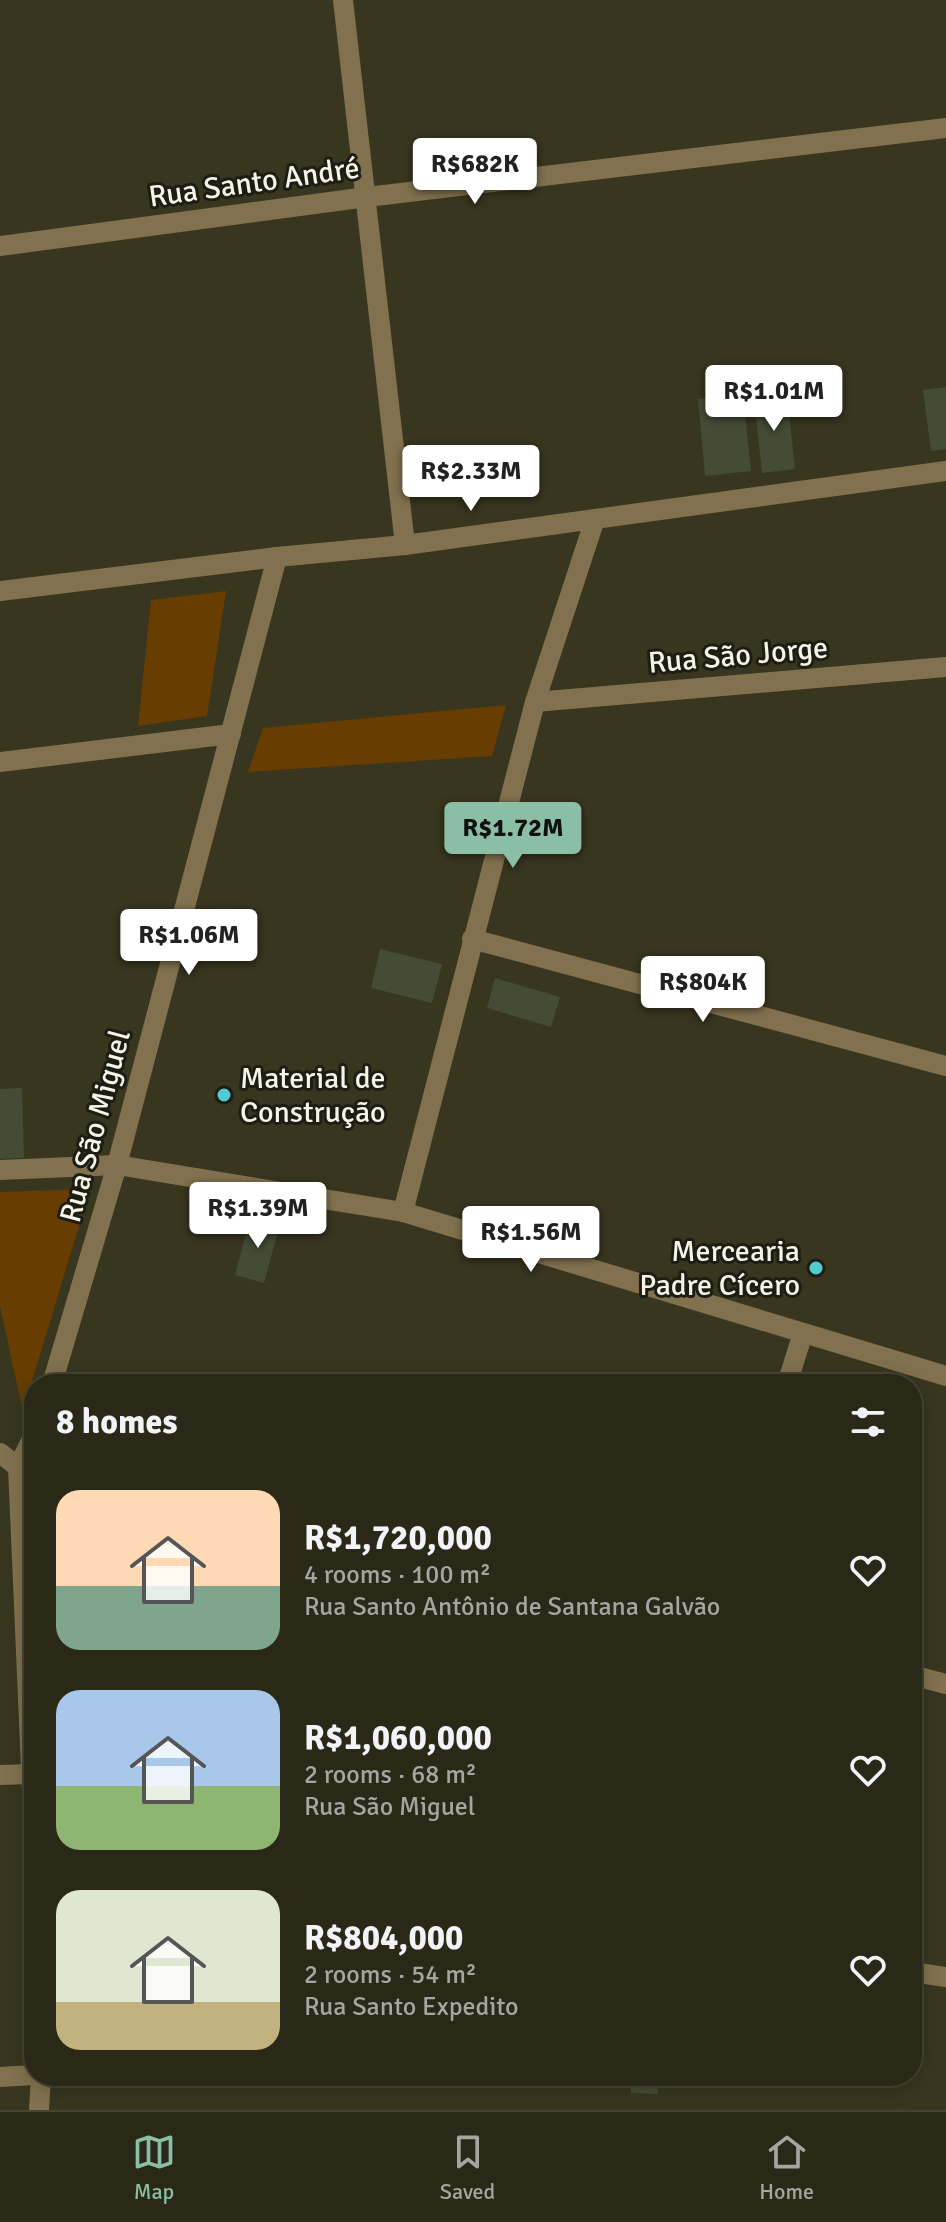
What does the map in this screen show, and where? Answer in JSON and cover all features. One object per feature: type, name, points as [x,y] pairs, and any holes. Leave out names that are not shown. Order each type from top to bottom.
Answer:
[{"type":"street","points":[[343,0],[405,545]]},
{"type":"street","name":"Rua Santo André","points":[[0,246],[367,197],[946,128]]},
{"type":"street","points":[[0,591],[277,557],[405,545],[946,471]]},
{"type":"street","points":[[403,1212],[535,702],[595,519]]},
{"type":"street","name":"Rua São Miguel","points":[[55,1374],[117,1165],[277,557]]},
{"type":"street","name":"Rua São Jorge","points":[[535,702],[946,667]]},
{"type":"street","points":[[0,762],[231,734]]},
{"type":"street","points":[[472,939],[946,1066]]},
{"type":"street","points":[[0,1170],[117,1165],[403,1212],[946,1376]]},
{"type":"street","points":[[790,1374],[803,1333]]},
{"type":"street","points":[[9,1468],[24,1448]]},
{"type":"street","points":[[0,1453],[9,1468],[24,1668]]},
{"type":"street","points":[[922,1678],[946,1684]]},
{"type":"street","points":[[0,1775],[24,1774]]},
{"type":"street","points":[[922,1973],[946,1977]]},
{"type":"street","points":[[0,2077],[24,2076]]},
{"type":"street","points":[[39,2110],[40,2086]]},
{"type":"shaded area","points":[[226,591],[207,716],[138,726],[151,600]]},
{"type":"shaded area","points":[[506,705],[492,756],[248,772],[263,728]]},
{"type":"shaded area","points":[[90,1189],[34,1374],[24,1374],[23,1412],[0,1306],[0,1192]]},
{"type":"building","points":[[946,387],[946,449],[931,451],[923,390]]},
{"type":"building","points":[[743,394],[751,471],[705,476],[698,399]]},
{"type":"building","points":[[787,394],[795,469],[762,473],[754,397]]},
{"type":"building","points":[[380,949],[442,964],[432,1003],[371,988]]},
{"type":"building","points":[[495,978],[560,997],[551,1027],[487,1008]]},
{"type":"building","points":[[22,1088],[24,1158],[0,1159],[0,1089]]},
{"type":"building","points":[[251,1216],[280,1224],[264,1283],[235,1275]]},
{"type":"building","points":[[631,2086],[657,2086],[658,2094],[631,2093]]},
{"type":"place","name":"Material de Construção","points":[[224,1095]]},
{"type":"place","name":"Mercearia Padre Cícero","points":[[816,1268]]}]
